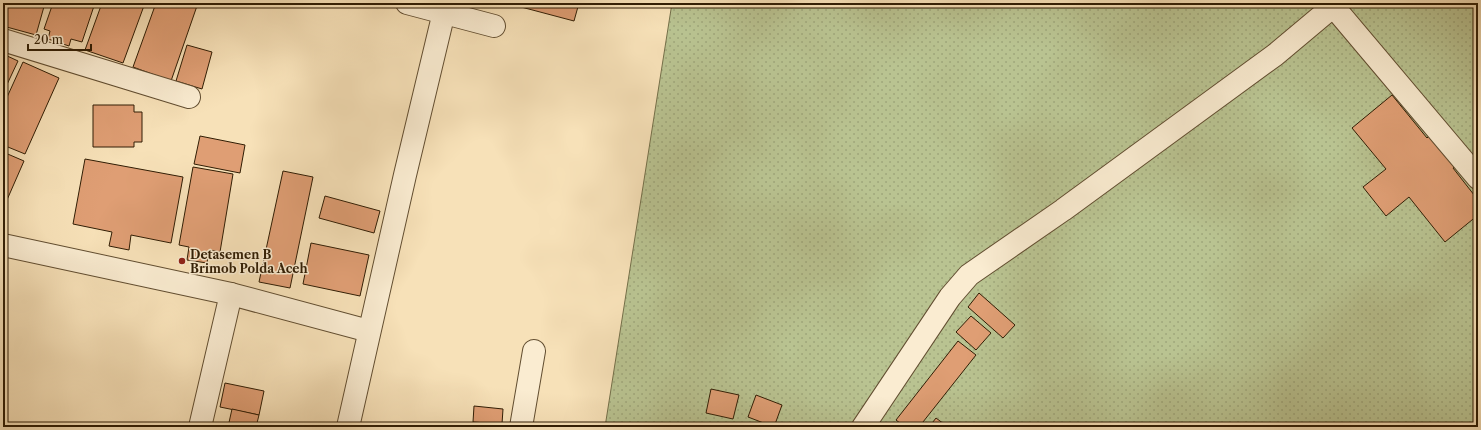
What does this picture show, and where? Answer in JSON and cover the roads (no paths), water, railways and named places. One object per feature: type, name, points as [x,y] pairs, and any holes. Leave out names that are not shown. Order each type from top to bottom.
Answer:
[{"type":"street","points":[[407,3],[494,26]]},
{"type":"street","points":[[863,427],[950,297],[969,275],[1064,210],[1275,55],[1335,5],[1478,178]]},
{"type":"street","points":[[348,427],[444,12]]},
{"type":"street","points":[[3,40],[189,97]]},
{"type":"street","points":[[3,245],[230,294],[369,331]]},
{"type":"street","points":[[200,427],[230,294]]},
{"type":"street","points":[[521,427],[534,352]]},
{"type":"place","name":"Detasemen B Brimob Polda Aceh","points":[[182,261]]}]
